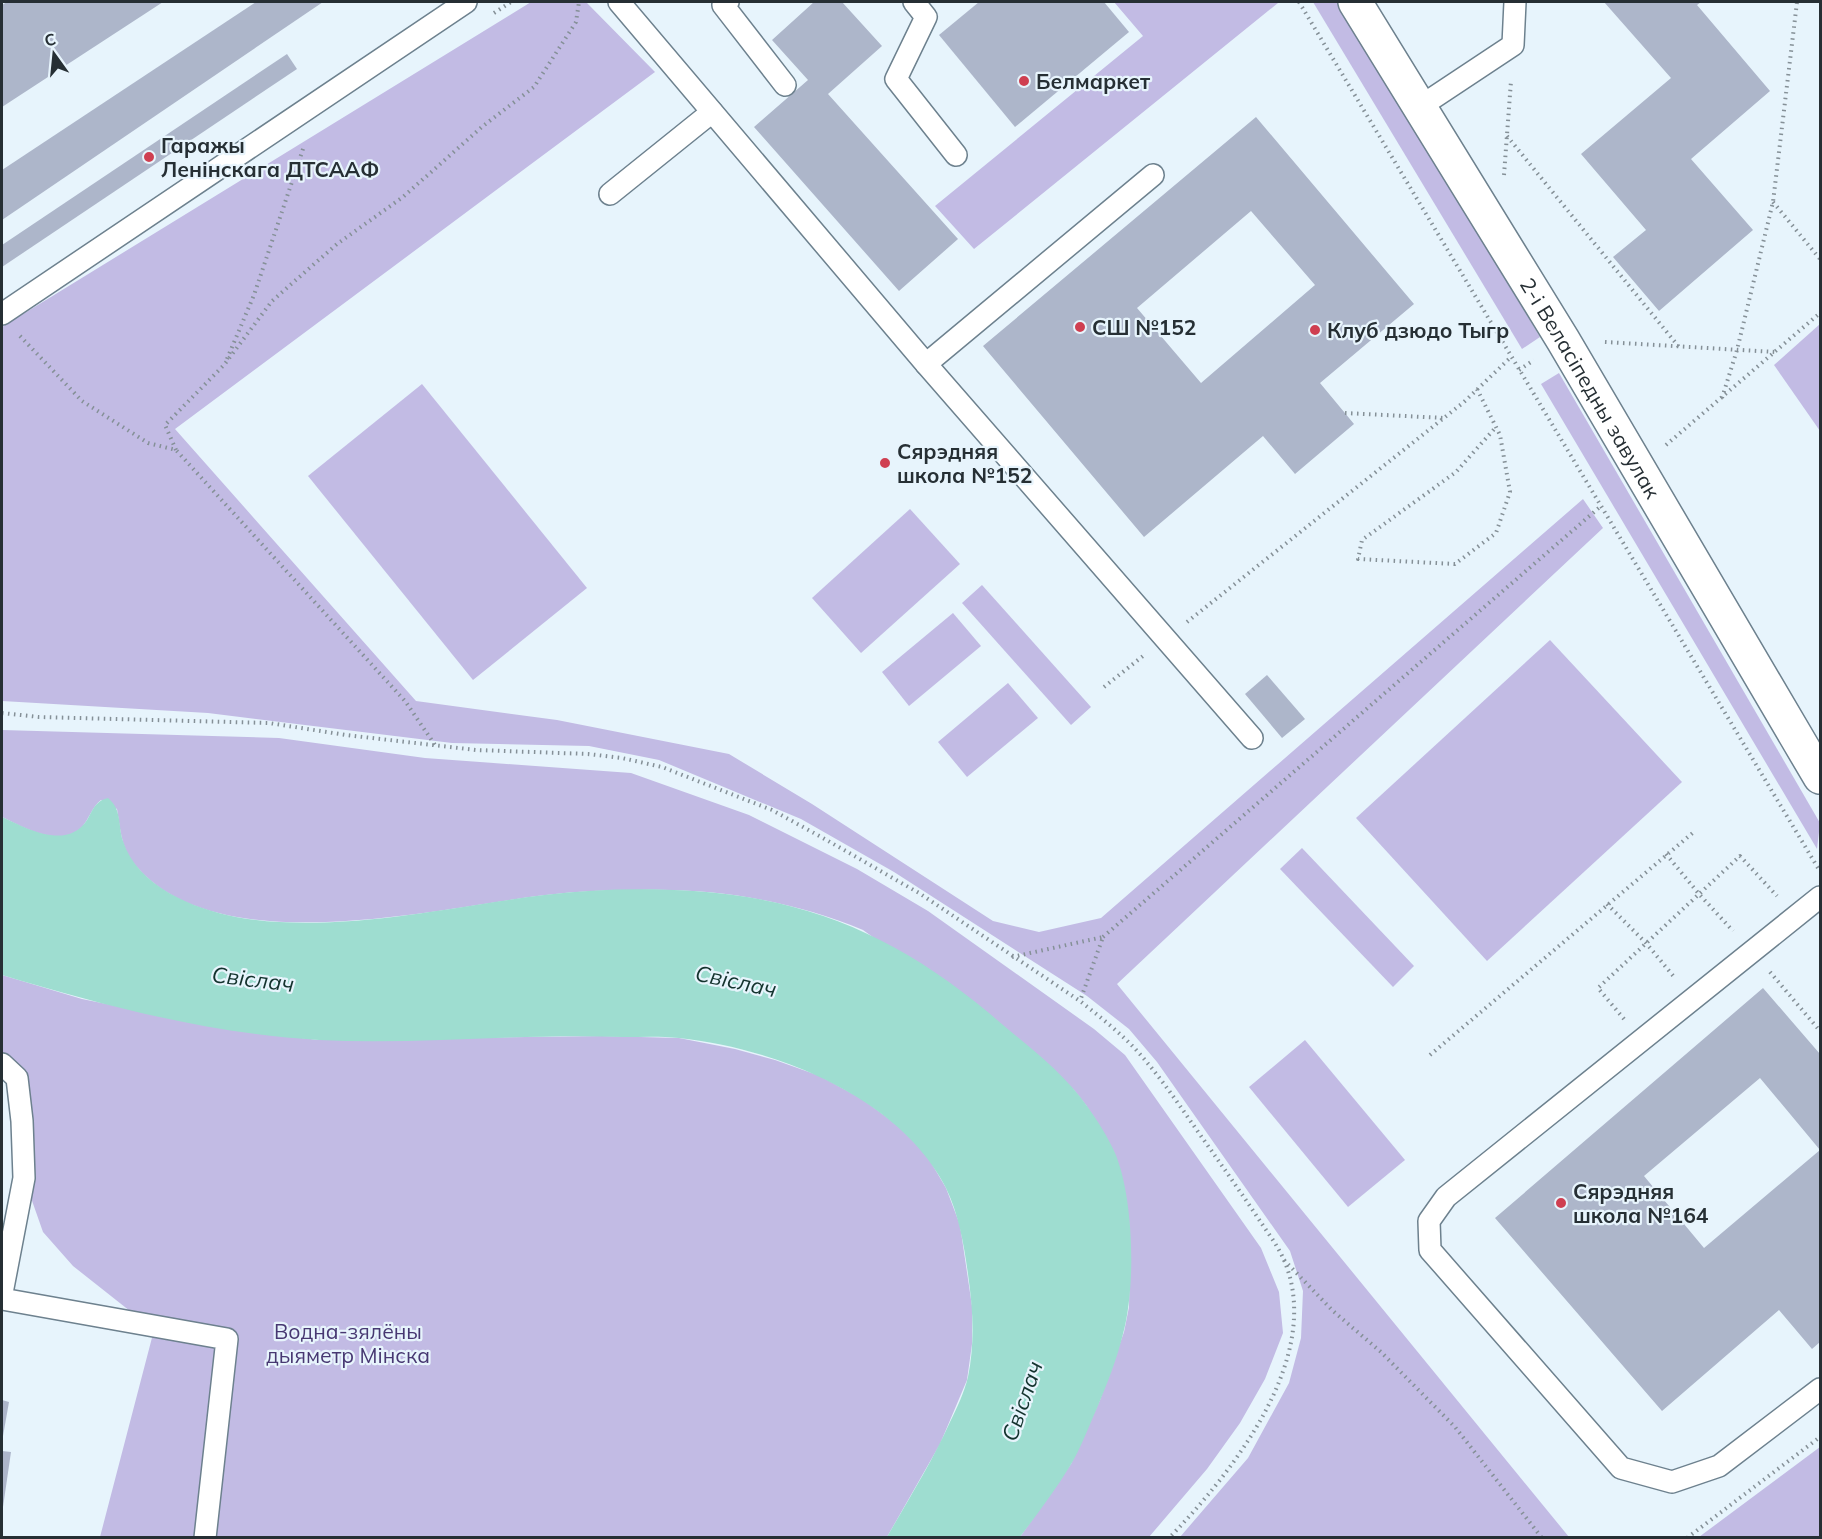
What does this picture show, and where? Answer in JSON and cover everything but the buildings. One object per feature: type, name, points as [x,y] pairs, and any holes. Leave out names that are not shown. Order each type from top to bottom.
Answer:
[{"type":"street","name":"2-і Веласіпедны завулак","points":[[1355,2],[1563,340],[1821,777]]},
{"type":"lane","points":[[2,314],[466,2]]},
{"type":"lane","points":[[619,2],[926,364],[1252,738]]},
{"type":"lane","points":[[728,2],[723,5],[785,85]]},
{"type":"lane","points":[[914,2],[926,17],[896,79],[956,155]]},
{"type":"lane","points":[[1421,106],[1514,45],[1515,2]]},
{"type":"lane","points":[[610,194],[712,112]]},
{"type":"lane","points":[[926,364],[1153,175]]},
{"type":"lane","points":[[1821,897],[1446,1197],[1429,1221],[1430,1250],[1621,1468],[1672,1482],[1719,1466],[1821,1389]]},
{"type":"lane","points":[[2,1064],[18,1078],[24,1178],[2,1293]]},
{"type":"lane","points":[[2,1299],[226,1339],[206,1538]]},
{"type":"path","points":[[435,746],[405,701],[176,450],[165,425],[224,365],[272,301],[337,244],[403,197],[483,126],[534,87],[576,22],[579,2]]},
{"type":"path","points":[[1299,2],[1821,873]]},
{"type":"path","points":[[1722,398],[1737,350],[1773,202],[1797,2]]},
{"type":"path","points":[[1503,184],[1514,45]]},
{"type":"path","points":[[1507,136],[1679,346]]},
{"type":"path","points":[[224,365],[254,295],[307,139]]},
{"type":"path","points":[[1773,202],[1821,259]]},
{"type":"path","points":[[1665,446],[1821,313]]},
{"type":"path","points":[[17,333],[82,401],[148,442],[176,450]]},
{"type":"path","points":[[1599,342],[1775,352]]},
{"type":"path","points":[[1104,687],[1444,418],[1511,357]]},
{"type":"path","points":[[1477,389],[1500,435],[1510,492],[1496,533],[1455,564],[1358,559],[1362,540],[1456,472],[1496,428]]},
{"type":"path","points":[[1346,413],[1444,418]]},
{"type":"path","points":[[1012,957],[1102,937],[1601,506]]},
{"type":"path","points":[[2,713],[39,717],[269,723],[435,746],[476,750],[588,754],[622,758],[662,767],[772,810],[919,893],[1080,1001],[1137,1051],[1249,1205],[1283,1259],[1333,1311],[1381,1352],[1455,1426],[1542,1538]]},
{"type":"path","points":[[1430,1055],[1695,831]]},
{"type":"path","points":[[1666,854],[1821,1031]]},
{"type":"path","points":[[1642,1040],[1598,988],[1740,856],[1795,917]]},
{"type":"path","points":[[1607,904],[1646,943],[1693,999]]},
{"type":"path","points":[[1080,1001],[1102,937]]},
{"type":"path","points":[[1169,1538],[1210,1492],[1245,1443],[1261,1418],[1284,1366],[1295,1316],[1293,1290],[1283,1259]]},
{"type":"path","points":[[1687,1538],[1821,1437]]},
{"type":"green space","points":[[531,2],[586,2],[655,72],[175,429],[416,701],[557,720],[729,754],[812,804],[993,921],[1039,932],[1101,918],[1583,499],[1603,528],[1117,984],[1569,1537],[1180,1537],[1248,1458],[1289,1383],[1301,1338],[1303,1291],[1290,1251],[1157,1062],[1129,1029],[1087,996],[894,872],[801,819],[659,760],[589,746],[452,743],[208,713],[2,701],[2,327]]},
{"type":"green space","points":[[1114,2],[1278,3],[974,249],[935,206],[1143,36]]},
{"type":"green space","points":[[1313,2],[1339,2],[1540,337],[1522,349]]},
{"type":"green space","points":[[1820,324],[1820,431],[1774,365]]},
{"type":"green space","points":[[1559,373],[1820,823],[1817,849],[1541,384]]},
{"type":"green space","points":[[422,384],[587,588],[473,680],[308,476]]},
{"type":"green space","points":[[910,509],[960,564],[861,653],[812,598]]},
{"type":"green space","points":[[982,585],[1091,707],[1071,725],[962,603]]},
{"type":"green space","points":[[953,613],[981,646],[909,706],[882,672]]},
{"type":"green space","points":[[1550,640],[1682,782],[1487,961],[1356,818]]},
{"type":"green space","points":[[1008,683],[1038,718],[967,777],[938,742]]},
{"type":"green space","points":[[2,730],[279,738],[425,758],[631,773],[749,815],[857,869],[928,911],[1094,1029],[1125,1055],[1261,1248],[1279,1292],[1283,1333],[1265,1379],[1240,1423],[1207,1469],[1149,1537],[1020,1537],[1071,1464],[1100,1400],[1124,1332],[1129,1307],[1129,1221],[1114,1152],[1086,1105],[1074,1090],[1038,1056],[863,930],[809,911],[754,898],[698,891],[617,890],[546,895],[446,910],[327,922],[269,921],[215,912],[168,893],[132,861],[123,843],[117,809],[101,800],[82,827],[63,836],[42,834],[2,817]]},
{"type":"green space","points":[[1302,848],[1414,966],[1393,987],[1280,869]]},
{"type":"green space","name":"Водна-зялёны дыяметр Мінска","points":[[2,975],[82,999],[240,1031],[319,1040],[602,1036],[679,1038],[735,1049],[820,1076],[862,1099],[900,1127],[926,1154],[946,1188],[960,1225],[972,1306],[972,1344],[967,1380],[940,1444],[887,1537],[100,1537],[154,1330],[73,1266],[43,1232],[24,1178],[22,1121],[2,1064]]},
{"type":"green space","points":[[1305,1040],[1405,1160],[1348,1207],[1249,1087]]},
{"type":"green space","points":[[1820,1447],[1820,1537],[1699,1537]]},
{"type":"water","name":"Свіслач","points":[[108,798],[118,812],[123,841],[130,857],[141,871],[154,883],[185,901],[236,917],[273,922],[350,921],[581,891],[656,890],[737,895],[815,913],[852,927],[922,963],[989,1013],[1041,1056],[1065,1080],[1087,1106],[1102,1129],[1115,1153],[1121,1172],[1126,1194],[1131,1243],[1127,1315],[1121,1343],[1108,1381],[1074,1459],[1020,1537],[887,1537],[936,1452],[960,1400],[968,1377],[972,1339],[968,1274],[958,1219],[946,1188],[925,1156],[898,1128],[867,1103],[831,1083],[794,1066],[755,1053],[716,1044],[658,1037],[547,1036],[357,1041],[279,1037],[238,1032],[159,1017],[2,975],[2,817],[34,831],[58,836],[79,829],[97,804]]},
{"type":"place","name":"Белмаркет","points":[[1024,81]]},
{"type":"place","name":"Гаражы Ленінскага ДТСААФ","points":[[149,157]]},
{"type":"place","name":"СШ №152","points":[[1080,327]]},
{"type":"place","name":"Клуб дзюдо Тыгр","points":[[1315,330]]},
{"type":"place","name":"Сярэдняя школа №152","points":[[885,463]]},
{"type":"place","name":"Сярэдняя школа №164","points":[[1561,1203]]}]
